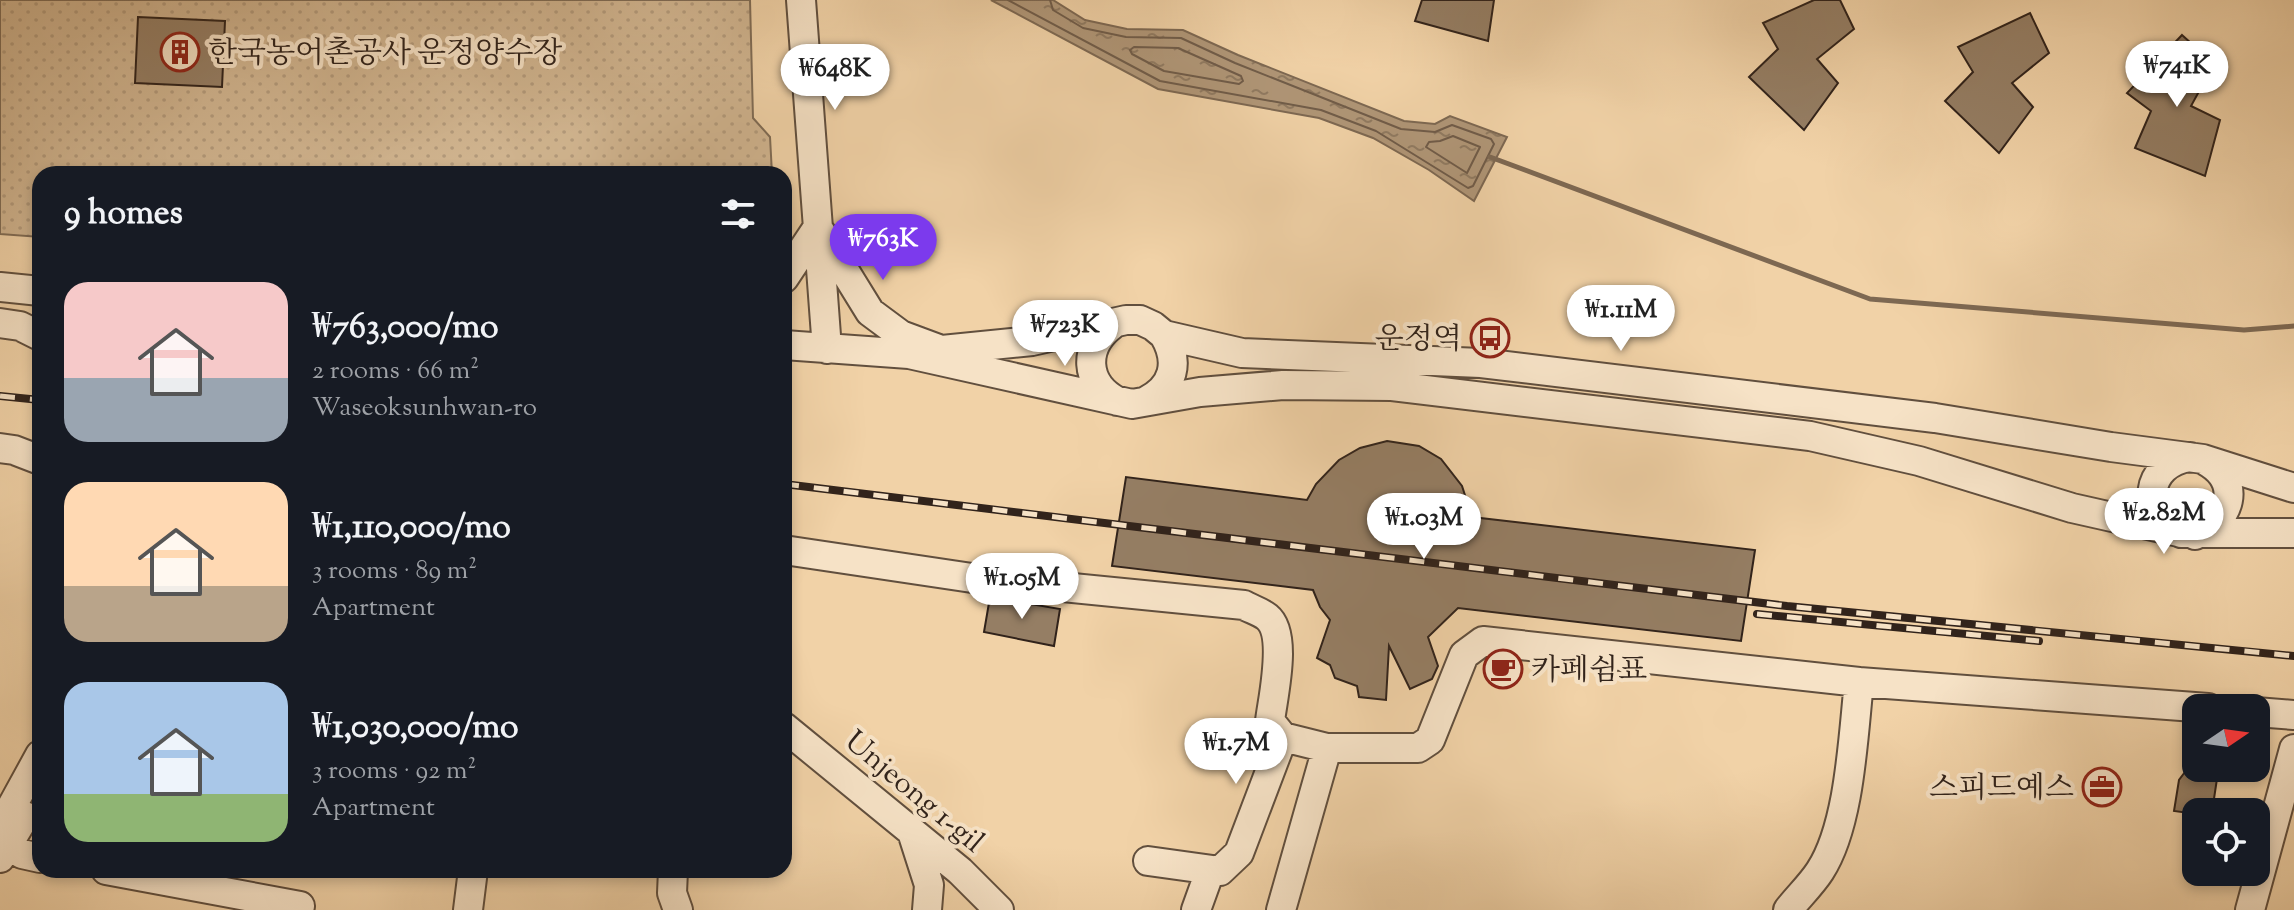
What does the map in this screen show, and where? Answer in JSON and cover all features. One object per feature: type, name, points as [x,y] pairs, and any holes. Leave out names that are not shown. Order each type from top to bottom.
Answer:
[{"type":"street","points":[[801,0],[827,349]]},
{"type":"street","points":[[792,266],[818,227]]},
{"type":"street","points":[[818,227],[870,312],[901,335],[940,349]]},
{"type":"street","points":[[0,287],[32,290]]},
{"type":"street","points":[[909,354],[1032,341],[1126,320],[1140,320],[1164,335],[1174,361],[1166,386],[1132,402]]},
{"type":"street","points":[[0,323],[20,326],[32,332]]},
{"type":"street","points":[[1112,325],[1093,346],[1090,360],[1092,374],[1098,386],[1132,402]]},
{"type":"street","points":[[1164,335],[1242,353],[1481,363],[1935,418],[2197,458],[2294,488]]},
{"type":"street","points":[[792,346],[909,354],[1132,402],[1283,385],[1392,386],[1795,434],[1919,461],[2072,508],[2189,534],[2294,533]]},
{"type":"street","points":[[0,448],[32,457]]},
{"type":"street","points":[[2197,458],[2223,475],[2228,499],[2225,512],[2218,522],[2189,534],[2171,529],[2161,521],[2152,497],[2159,473],[2168,464],[2197,458]]},
{"type":"street","points":[[792,551],[972,578],[1244,605],[1268,618],[1277,632],[1278,658],[1270,721],[1283,737],[1327,748],[1418,748],[1430,740],[1464,655],[1483,641],[1859,682],[2182,706]]},
{"type":"street","points":[[1788,910],[1821,870],[1837,832],[1850,770],[1859,682]]},
{"type":"street","points":[[2270,713],[2294,715]]},
{"type":"street","name":"Unjeong 1-gil","points":[[792,734],[960,871],[999,910]]},
{"type":"street","points":[[1148,861],[1220,871],[1239,853],[1283,737]]},
{"type":"street","points":[[1281,910],[1327,748]]},
{"type":"street","points":[[2250,910],[2294,749]]},
{"type":"street","points":[[0,828],[32,770]]},
{"type":"street","points":[[15,859],[32,813]]},
{"type":"street","points":[[912,831],[929,885],[927,910]]},
{"type":"street","points":[[15,859],[32,835]]},
{"type":"street","points":[[1196,910],[1210,871]]},
{"type":"street","points":[[149,878],[300,906]]},
{"type":"street","points":[[468,910],[472,878]]},
{"type":"street","points":[[673,878],[672,893],[678,910]]},
{"type":"shaded area","points":[[0,0],[750,0],[753,118],[770,137],[772,166],[32,166],[32,236],[0,234]]},
{"type":"water","points":[[991,0],[1053,0],[1085,20],[1127,29],[1183,30],[1404,121],[1435,124],[1450,116],[1507,137],[1474,201],[1429,170],[1373,138],[1319,118],[1158,89]]},
{"type":"building","points":[[1422,0],[1494,0],[1488,41],[1415,21]]},
{"type":"building","points":[[1814,0],[1840,0],[1854,29],[1817,59],[1838,83],[1804,130],[1749,77],[1778,49],[1763,23]]},
{"type":"building","points":[[2030,13],[2049,53],[2012,83],[2033,107],[1999,153],[1945,101],[1973,72],[1958,47]]},
{"type":"building","name":"한국농어촌공사 운정양수장","points":[[138,17],[225,21],[222,87],[135,83]]},
{"type":"building","points":[[2182,35],[2214,64],[2191,106],[2220,120],[2205,176],[2135,148],[2151,111],[2127,93]]},
{"type":"building","points":[[1387,441],[1419,446],[1441,459],[1462,486],[1472,517],[1755,550],[1741,641],[1458,608],[1428,637],[1438,666],[1432,679],[1410,689],[1389,646],[1386,700],[1359,697],[1357,686],[1335,678],[1330,665],[1317,658],[1330,620],[1313,590],[1112,566],[1126,477],[1307,500],[1316,484],[1339,460],[1360,448]]},
{"type":"building","points":[[990,597],[1060,609],[1054,646],[984,632]]},
{"type":"building","points":[[2182,776],[2182,782],[2216,782],[2214,798],[2182,798],[2182,812],[2174,811]]},
{"type":"waterway","points":[[1490,157],[1870,299],[2244,330],[2294,326]]},
{"type":"railway","points":[[0,396],[32,399]]},
{"type":"railway","points":[[792,485],[1787,606],[2294,656]]},
{"type":"railway","points":[[1757,614],[2039,641]]},
{"type":"place","name":"한국농어촌공사 운정양수장","points":[[180,52]]},
{"type":"place","name":"운정역","points":[[1490,338]]},
{"type":"place","name":"카페쉼표","points":[[1503,669]]},
{"type":"place","name":"스피드예스","points":[[2102,787]]}]
